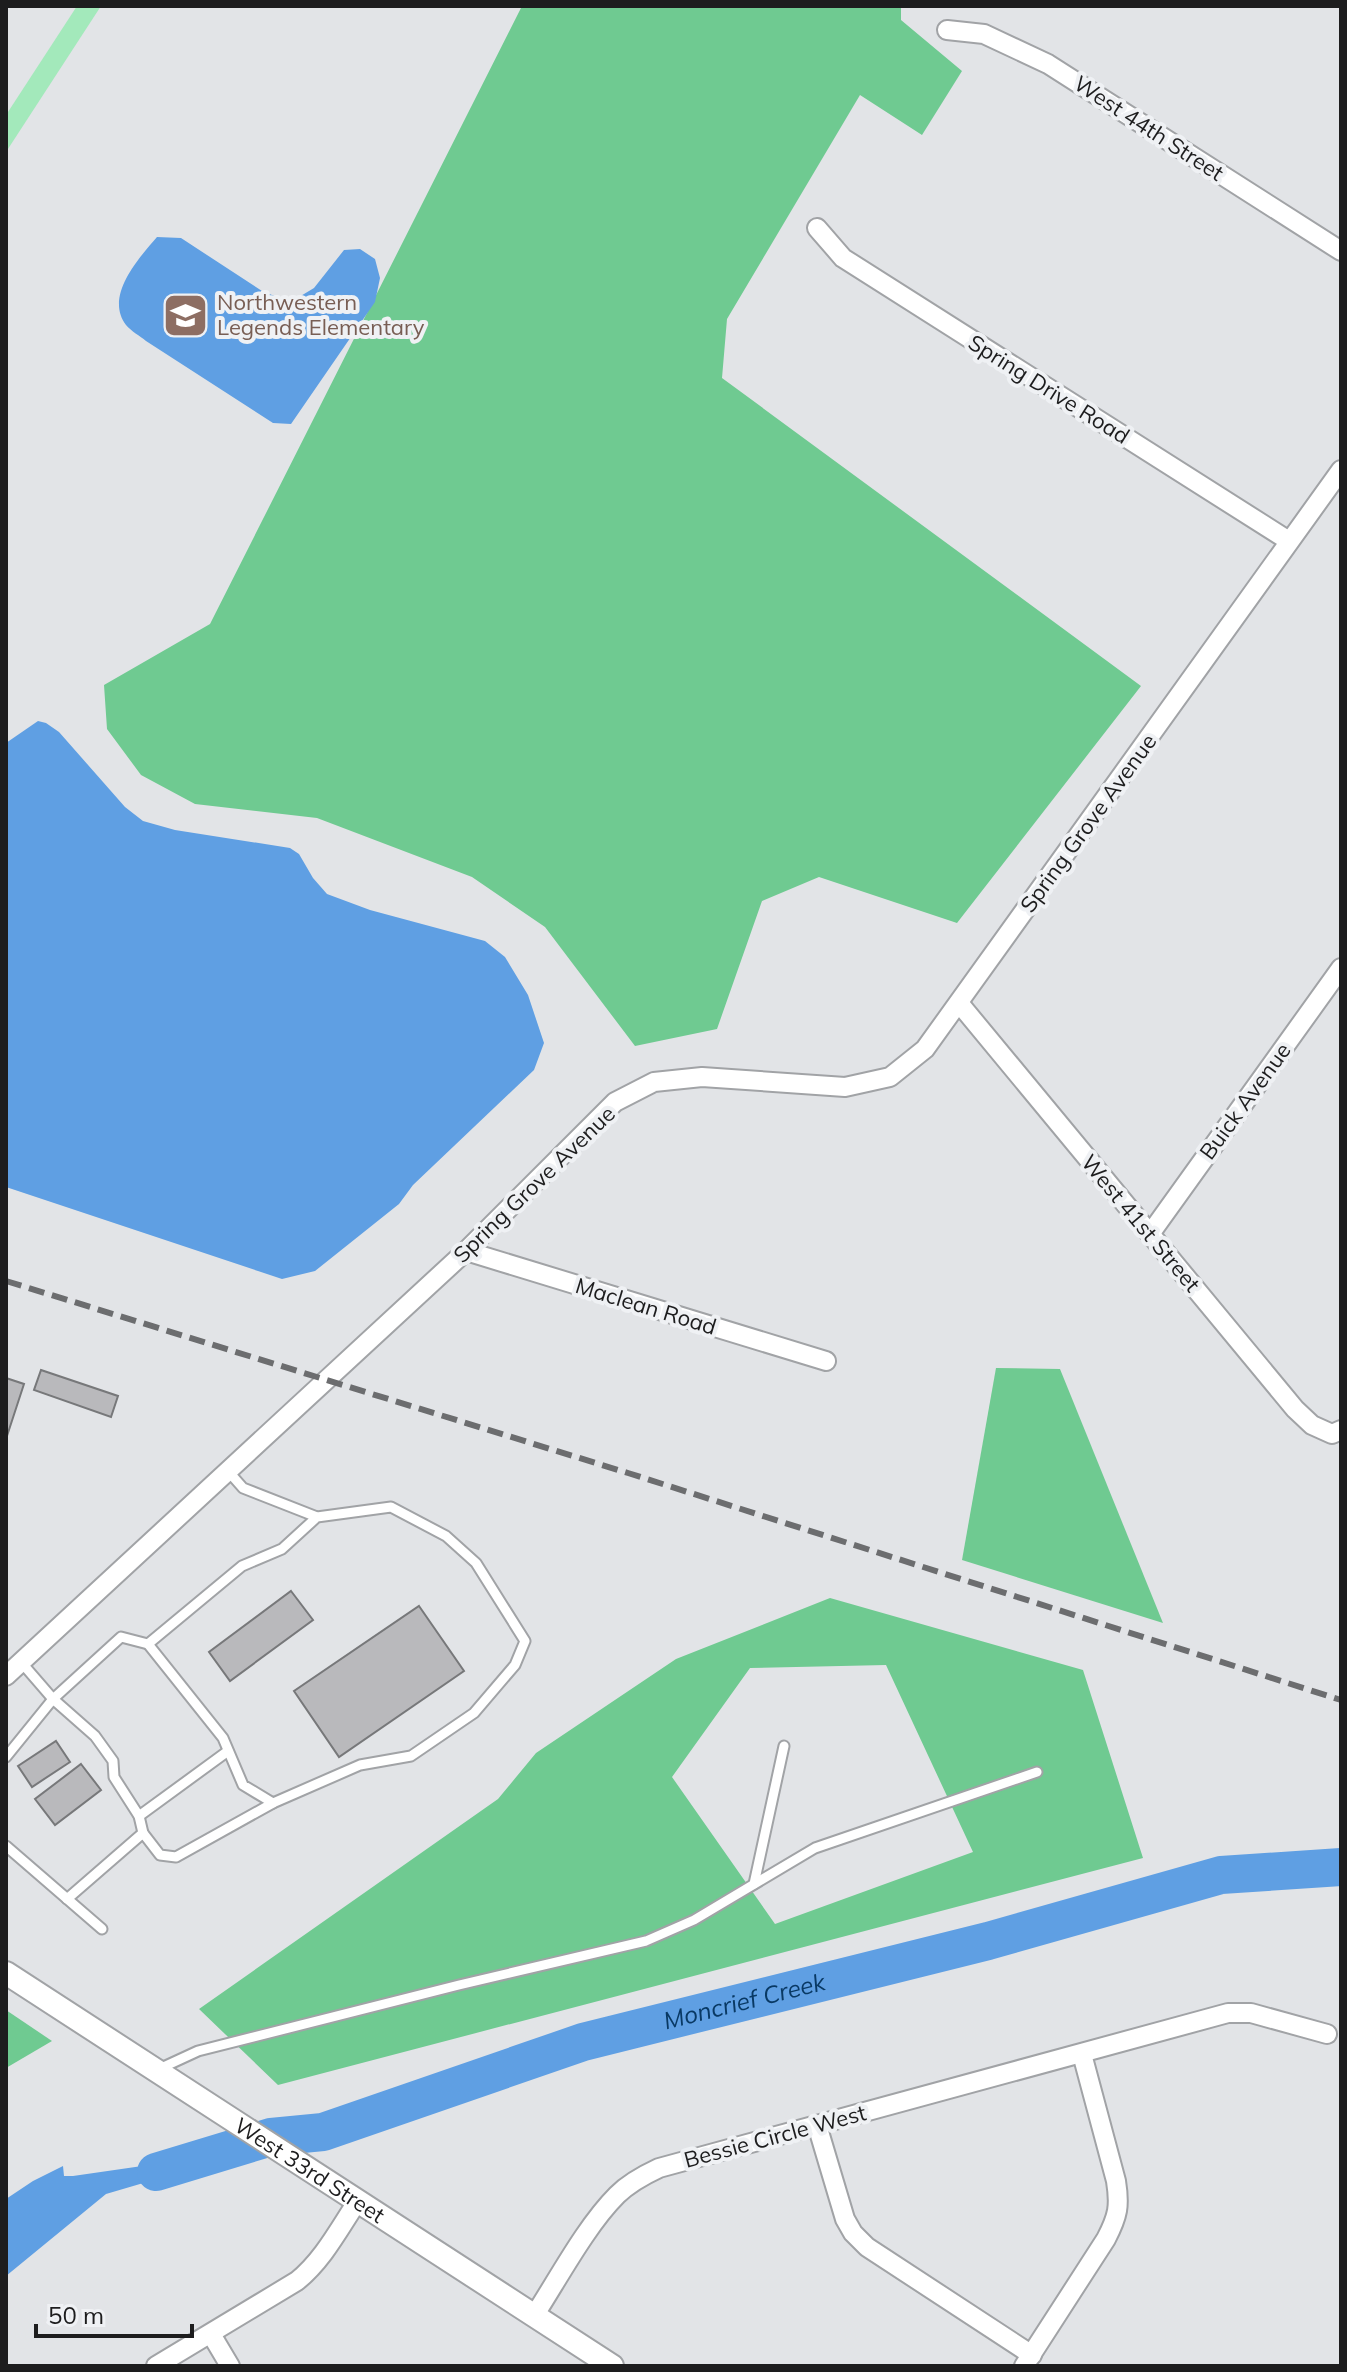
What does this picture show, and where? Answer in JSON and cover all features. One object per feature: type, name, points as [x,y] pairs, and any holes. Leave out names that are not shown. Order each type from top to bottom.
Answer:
[{"type":"street","name":"West 44th Street","points":[[947,30],[984,34],[1048,64],[1341,251]]},
{"type":"street","name":"Spring Drive Road","points":[[817,228],[843,258],[1289,541]]},
{"type":"street","name":"Spring Grove Avenue","points":[[6,1676],[466,1251],[615,1102],[654,1082],[702,1077],[845,1087],[890,1077],[925,1049],[1341,470]]},
{"type":"street","name":"Buick Avenue","points":[[1150,1234],[1341,968]]},
{"type":"street","name":"West 41st Street","points":[[959,1003],[1295,1409],[1312,1425],[1336,1432]]},
{"type":"street","name":"Maclean Road","points":[[466,1251],[826,1361]]},
{"type":"street","name":"West 33rd Street","points":[[6,1973],[612,2366]]},
{"type":"street","name":"Bessie Circle West","points":[[534,2316],[600,2215],[618,2194],[638,2178],[659,2168],[1228,2013],[1251,2013],[1327,2034]]},
{"type":"street","points":[[817,2125],[845,2219],[853,2233],[867,2247],[1028,2360],[1117,2218],[1119,2202],[1116,2181],[1082,2054]]},
{"type":"street","points":[[156,2366],[310,2271],[357,2202]]},
{"type":"street","points":[[211,2334],[230,2366]]},
{"type":"lane","points":[[21,1662],[53,1699],[95,1736],[113,1761],[114,1777],[139,1816],[143,1833],[160,1855],[176,1857],[273,1803],[360,1765],[411,1756],[474,1713],[515,1665],[525,1641],[476,1563],[446,1536],[391,1507],[317,1517],[243,1488],[228,1471]]},
{"type":"lane","points":[[148,1644],[242,1566],[282,1549],[317,1517]]},
{"type":"lane","points":[[6,1757],[53,1699],[121,1637],[148,1644],[223,1738],[243,1785],[273,1803]]},
{"type":"lane","points":[[754,1884],[784,1746]]},
{"type":"lane","points":[[139,1816],[228,1751]]},
{"type":"lane","points":[[156,2071],[198,2051],[646,1941],[694,1920],[815,1848],[1037,1772]]},
{"type":"lane","points":[[67,1899],[143,1833]]},
{"type":"lane","points":[[6,1846],[102,1929]]},
{"type":"green space","points":[[77,6],[101,6],[6,152],[6,115]]},
{"type":"green space","points":[[522,6],[901,6],[901,20],[962,71],[922,135],[860,95],[727,319],[722,378],[1141,686],[957,923],[819,877],[762,901],[717,1029],[635,1046],[545,927],[472,877],[317,818],[195,804],[141,775],[107,729],[104,685],[210,624]]},
{"type":"green space","points":[[996,1368],[1060,1369],[1163,1623],[962,1560]]},
{"type":"green space","points":[[830,1598],[1083,1670],[1143,1858],[278,2085],[199,2009],[498,1799],[536,1753],[676,1659]],"holes":[[[886,1665],[973,1852],[775,1924],[672,1777],[750,1668]]]},
{"type":"green space","points":[[6,2010],[52,2041],[6,2068]]},
{"type":"water","points":[[157,237],[181,238],[262,291],[282,299],[299,297],[314,288],[344,250],[360,249],[375,259],[380,278],[375,302],[291,424],[273,423],[126,325],[120,314],[121,290],[133,266]]},
{"type":"water","points":[[38,721],[59,732],[125,807],[143,821],[175,830],[290,848],[299,854],[327,894],[370,910],[485,941],[505,957],[528,995],[544,1043],[534,1070],[413,1185],[399,1204],[315,1271],[282,1279],[6,1187],[6,743]]},
{"type":"water","points":[[156,2164],[157,2179],[106,2194],[6,2276],[6,2199],[63,2166],[64,2176],[73,2176]]},
{"type":"building","points":[[41,1370],[118,1396],[111,1417],[34,1390]]},
{"type":"building","points":[[6,1378],[24,1384],[6,1439]]},
{"type":"building","points":[[291,1591],[313,1620],[230,1681],[209,1652]]},
{"type":"building","points":[[419,1606],[464,1671],[339,1757],[294,1691]]},
{"type":"building","points":[[56,1741],[70,1762],[32,1787],[18,1766]]},
{"type":"building","points":[[81,1764],[101,1790],[55,1825],[35,1799]]},
{"type":"waterway","name":"Moncrief Creek","points":[[156,2172],[271,2137],[323,2132],[583,2042],[988,1941],[1221,1875],[1341,1867]]},
{"type":"railway","points":[[6,1281],[628,1473],[1341,1700]]},
{"type":"place","name":"Northwestern Legends Elementary","points":[[186,315]]}]
